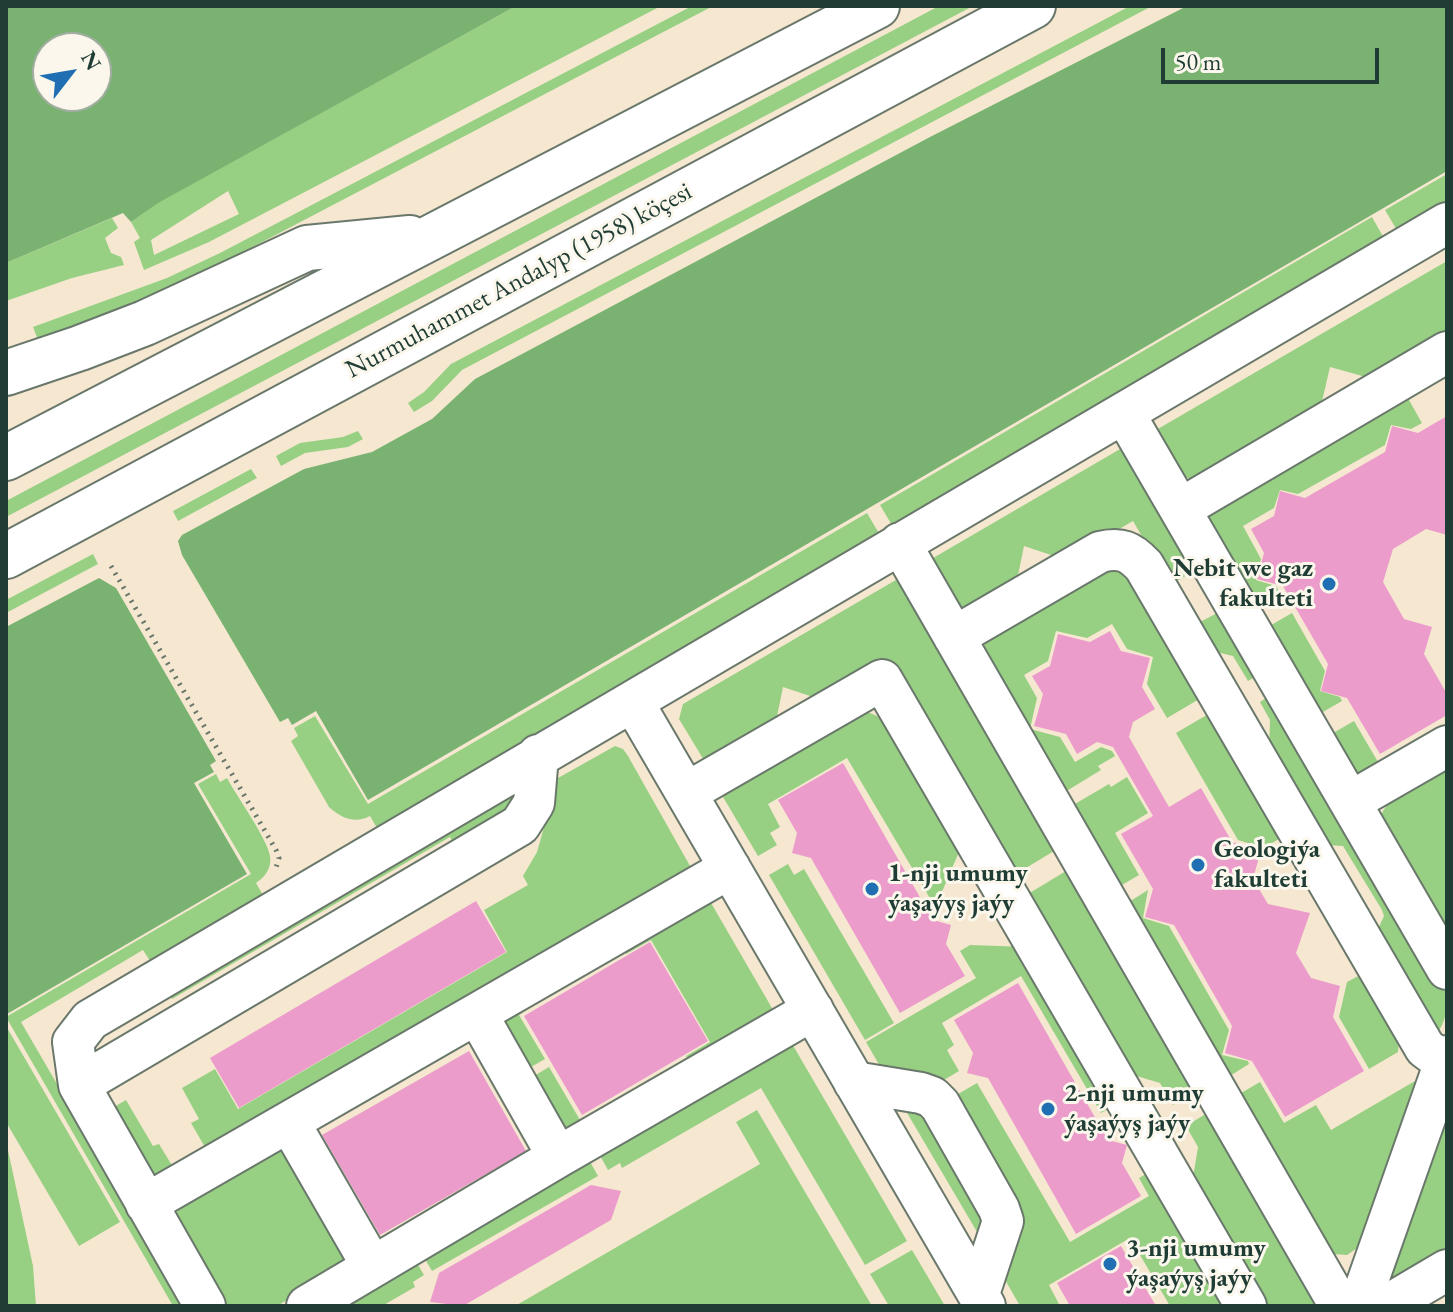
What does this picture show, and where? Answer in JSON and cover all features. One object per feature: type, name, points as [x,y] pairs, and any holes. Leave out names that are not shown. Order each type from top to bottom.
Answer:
[{"type":"main road","points":[[6,458],[877,6]]},
{"type":"main road","name":"Nurmuhammet Andalyp (1958) köçesi","points":[[6,556],[1033,6]]},
{"type":"main road","points":[[6,373],[145,323],[307,248],[433,236]]},
{"type":"lane","points":[[205,1306],[79,1085],[73,1042],[90,1020],[1447,223]]},
{"type":"lane","points":[[1180,509],[1447,352]]},
{"type":"lane","points":[[1124,413],[1447,969]]},
{"type":"lane","points":[[900,543],[1340,1306]]},
{"type":"lane","points":[[954,637],[1100,552],[1124,549],[1134,555],[1144,566],[1425,1048],[1446,1059],[1359,1306]]},
{"type":"lane","points":[[686,793],[882,680],[1246,1306]]},
{"type":"lane","points":[[633,702],[982,1300]]},
{"type":"lane","points":[[1350,802],[1447,746]]},
{"type":"lane","points":[[146,1204],[730,868]]},
{"type":"lane","points":[[307,1306],[813,1010]]},
{"type":"lane","points":[[477,1014],[558,1157]]},
{"type":"lane","points":[[854,1082],[921,1093],[932,1097],[940,1105],[1003,1221],[982,1300]]},
{"type":"lane","points":[[289,1122],[372,1266]]},
{"type":"lane","points":[[1386,1306],[1447,1270]]},
{"type":"path","points":[[111,566],[276,850],[279,858],[274,874]]},
{"type":"green space","points":[[6,6],[516,6],[158,203],[131,222],[123,213],[6,263]]},
{"type":"green space","points":[[516,6],[661,6],[209,242],[144,270],[134,242],[140,238],[131,222],[157,203]],"holes":[[[228,191],[239,214],[154,255],[151,240]]]},
{"type":"green space","points":[[692,6],[713,6],[224,262],[137,303],[38,340],[33,327],[167,278],[220,253]]},
{"type":"green space","points":[[939,6],[973,6],[6,517],[6,501]]},
{"type":"green space","points":[[1130,6],[1152,6],[462,370],[432,401],[414,412],[408,403],[424,392],[451,364]]},
{"type":"green space","points":[[1187,6],[1447,6],[1447,171],[368,800],[316,711],[292,725],[288,718],[280,722],[182,555],[178,541],[182,535],[304,469],[372,452],[432,419],[475,379],[930,137]]},
{"type":"green space","points":[[1447,174],[1447,204],[1398,232],[1385,210]]},
{"type":"green space","points":[[1372,217],[1385,240],[893,527],[880,505]]},
{"type":"green space","points":[[112,218],[118,228],[105,238],[111,253],[121,257],[124,265],[72,278],[6,301],[6,263]]},
{"type":"green space","points":[[1447,261],[1447,336],[1373,379],[1330,367],[1320,410],[1197,480],[1180,476],[1156,430]]},
{"type":"green space","points":[[1405,393],[1422,423],[1411,429],[1391,425],[1385,445],[1298,494],[1280,490],[1274,508],[1243,526],[1261,559],[1256,580],[1276,586],[1279,591],[1253,606],[1209,523],[1209,514]]},
{"type":"green space","points":[[358,431],[363,439],[348,447],[305,453],[281,466],[276,456],[300,443],[343,437]]},
{"type":"green space","points":[[1127,445],[1199,568],[1177,581],[1200,622],[1223,610],[1260,674],[1248,681],[1233,656],[1208,650],[1133,521],[1066,560],[1024,546],[1015,590],[962,610],[955,605],[928,561]]},
{"type":"green space","points":[[251,469],[257,478],[178,521],[173,511]]},
{"type":"green space","points":[[867,513],[880,535],[377,828],[370,816],[359,820],[348,819],[329,807],[291,741],[298,736],[294,728],[315,716],[368,804]]},
{"type":"green space","points":[[93,554],[98,564],[6,613],[6,600]]},
{"type":"green space","points":[[1111,567],[1129,575],[1201,698],[1167,718],[1147,684],[1153,657],[1127,649],[1112,624],[1087,638],[1056,631],[1048,661],[1024,675],[1037,698],[1030,729],[1060,737],[1075,762],[1101,747],[1112,751],[1115,756],[1098,766],[1101,770],[1060,795],[983,655],[985,642]]},
{"type":"green space","points":[[901,577],[1059,848],[1016,874],[892,662],[825,701],[783,687],[774,731],[705,762],[679,719],[683,704]]},
{"type":"green space","points":[[99,578],[116,588],[216,761],[210,765],[214,772],[194,783],[247,874],[7,1014],[6,627]]},
{"type":"green space","points":[[1292,613],[1325,671],[1320,691],[1340,697],[1342,701],[1316,716],[1266,628]]},
{"type":"green space","points":[[1272,694],[1446,993],[1446,1015],[1436,1034],[1378,929],[1384,916],[1382,910],[1343,846],[1326,845],[1269,750],[1270,720],[1260,702]]},
{"type":"green space","points":[[859,712],[884,719],[962,845],[941,894],[931,900],[847,758],[768,804],[780,827],[770,833],[777,845],[758,856],[723,797],[736,781]]},
{"type":"green space","points":[[1210,713],[1282,837],[1264,848],[1238,840],[1176,733]]},
{"type":"green space","points":[[1354,721],[1378,762],[1397,752],[1403,762],[1361,776],[1351,772],[1328,736]]},
{"type":"green space","points":[[615,746],[623,749],[628,756],[694,873],[209,1154],[191,1123],[199,1119],[182,1088],[215,1069],[238,1109],[507,952],[484,910],[528,885],[523,876],[537,852],[558,778]]},
{"type":"green space","points":[[1447,767],[1447,929],[1438,923],[1380,820],[1383,811],[1397,796]]},
{"type":"green space","points":[[216,774],[220,782],[227,778],[268,849],[269,868],[256,883],[263,895],[150,961],[143,950],[21,1022],[186,1306],[173,1306],[6,1017],[251,874],[198,784]]},
{"type":"green space","points":[[1127,777],[1148,813],[1115,833],[1139,875],[1115,889],[1068,808]]},
{"type":"green space","points":[[515,794],[520,803],[454,844],[450,837],[172,999],[169,994],[510,795]]},
{"type":"green space","points":[[788,864],[794,875],[804,869],[894,1023],[865,1040],[769,875]]},
{"type":"green space","points":[[1071,868],[1200,1089],[1173,1105],[1160,1083],[1133,1075],[1028,894]]},
{"type":"green space","points":[[1148,890],[1143,918],[1169,926],[1229,1030],[1222,1055],[1248,1061],[1249,1064],[1225,1079],[1124,905]]},
{"type":"green space","points":[[707,896],[776,1015],[691,1065],[686,1056],[710,1042],[651,940],[626,954],[622,946]]},
{"type":"green space","points":[[970,945],[1029,947],[1120,1102],[1101,1113],[1021,976],[942,1023],[954,1045],[947,1050],[959,1071],[939,1083],[881,1068],[866,1042],[976,978],[960,951]]},
{"type":"green space","points":[[1362,974],[1399,1038],[1398,1052],[1369,1069],[1339,1017],[1347,982]]},
{"type":"green space","points":[[529,1000],[532,1006],[519,1015],[545,1059],[524,1071],[494,1021]]},
{"type":"green space","points":[[6,1026],[120,1222],[79,1246],[6,1122]]},
{"type":"green space","points":[[791,1042],[907,1241],[865,1265],[761,1088],[622,1168],[620,1163],[608,1170],[598,1152]]},
{"type":"green space","points":[[549,1067],[580,1120],[595,1113],[564,1139],[529,1079]]},
{"type":"green space","points":[[1415,1081],[1422,1093],[1360,1246],[1347,1255],[1332,1254],[1236,1096],[1260,1082],[1284,1123],[1316,1105],[1331,1130]]},
{"type":"green space","points":[[977,1083],[1070,1242],[1149,1196],[1139,1178],[1158,1167],[1239,1306],[1170,1306],[1130,1238],[1049,1285],[1060,1306],[1020,1306],[1004,1278],[953,1097]]},
{"type":"green space","points":[[1447,1098],[1447,1253],[1379,1292]]},
{"type":"green space","points":[[126,1100],[153,1146],[159,1144],[176,1172],[162,1177],[146,1172],[107,1111]]},
{"type":"green space","points":[[920,1105],[987,1213],[980,1237],[903,1106]]},
{"type":"green space","points":[[757,1110],[872,1306],[515,1306],[760,1164],[736,1122]]},
{"type":"green space","points":[[1212,1110],[1326,1306],[1268,1306],[1193,1177],[1198,1147],[1186,1126]]},
{"type":"green space","points":[[6,1141],[33,1266],[36,1306],[6,1306]]},
{"type":"green space","points":[[281,1145],[348,1252],[347,1264],[277,1306],[221,1306],[176,1216],[179,1207]]},
{"type":"green space","points":[[588,1158],[598,1176],[432,1271],[422,1254]]},
{"type":"green space","points":[[912,1250],[945,1306],[889,1306],[870,1274]]},
{"type":"green space","points":[[414,1258],[424,1275],[413,1282],[415,1287],[382,1306],[331,1306]]},
{"type":"building","name":"Nebit we gaz fakulteti","points":[[1447,416],[1447,535],[1426,529],[1393,549],[1383,582],[1404,619],[1432,627],[1424,654],[1447,694],[1447,715],[1380,754],[1347,698],[1321,691],[1328,664],[1283,586],[1257,579],[1264,553],[1251,529],[1274,516],[1280,491],[1305,498],[1385,452],[1392,426],[1418,433]]},
{"type":"building","name":"Geologiýa fakulteti","points":[[1110,631],[1121,651],[1150,658],[1142,687],[1155,709],[1133,722],[1129,737],[1169,807],[1201,788],[1232,842],[1261,850],[1253,879],[1268,904],[1310,913],[1296,953],[1311,978],[1340,986],[1333,1017],[1364,1071],[1285,1117],[1252,1061],[1225,1053],[1232,1026],[1174,925],[1145,917],[1153,889],[1121,834],[1153,816],[1113,747],[1097,742],[1077,754],[1066,734],[1034,726],[1043,694],[1032,676],[1050,666],[1058,634],[1090,642]]},
{"type":"building","name":"1-nji umumy ýaşaýyş jaýy","points":[[843,763],[933,920],[951,925],[946,944],[965,976],[900,1013],[811,858],[792,853],[797,833],[778,800]]},
{"type":"building","points":[[476,901],[506,952],[239,1108],[210,1058]]},
{"type":"building","points":[[650,942],[708,1041],[582,1115],[524,1016]]},
{"type":"building","name":"2-nji umumy ýaşaýyş jaýy","points":[[1018,983],[1108,1140],[1127,1145],[1122,1163],[1141,1196],[1076,1234],[988,1078],[967,1073],[973,1053],[954,1020]]},
{"type":"building","points":[[469,1051],[526,1151],[380,1235],[322,1135]]},
{"type":"building","points":[[591,1185],[621,1191],[611,1220],[463,1306],[430,1302],[439,1273]]},
{"type":"building","name":"3-nji umumy ýaşaýyş jaýy","points":[[1121,1246],[1156,1306],[1070,1306],[1057,1283]]},
{"type":"place","name":"Nebit we gaz fakulteti","points":[[1329,584]]},
{"type":"place","name":"Geologiýa fakulteti","points":[[1198,865]]},
{"type":"place","name":"1-nji umumy ýaşaýyş jaýy","points":[[872,889]]},
{"type":"place","name":"2-nji umumy ýaşaýyş jaýy","points":[[1048,1109]]},
{"type":"place","name":"3-nji umumy ýaşaýyş jaýy","points":[[1110,1264]]}]
